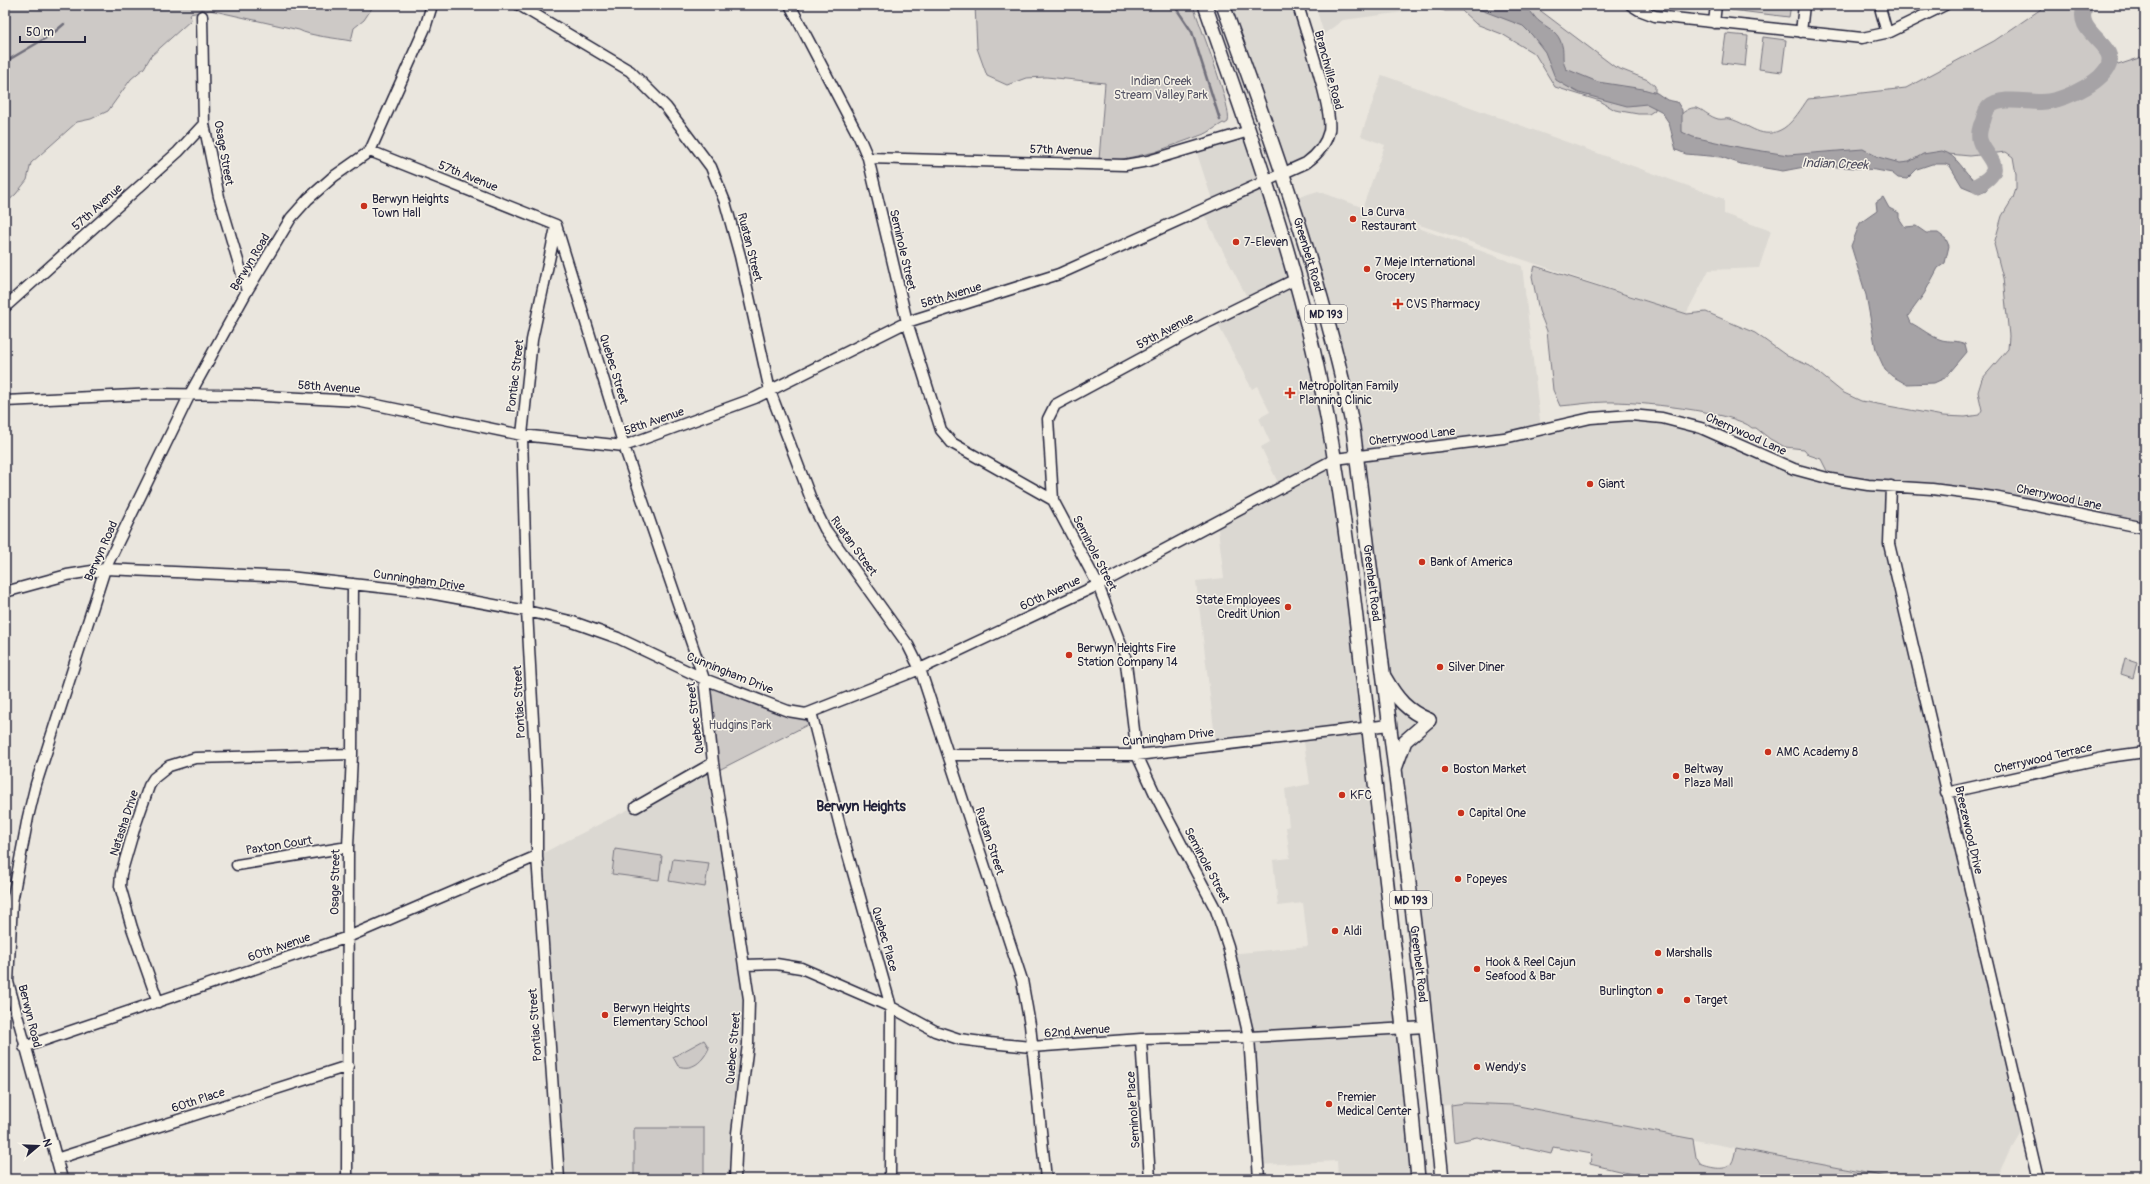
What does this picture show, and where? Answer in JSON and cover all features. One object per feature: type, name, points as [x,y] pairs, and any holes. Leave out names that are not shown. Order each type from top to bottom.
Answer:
[{"type":"main road","name":"Greenbelt Road","points":[[1205,5],[1249,131],[1296,279],[1318,372],[1335,459],[1403,1030],[1418,1179]]},
{"type":"main road","name":"Greenbelt Road","points":[[1223,5],[1284,174],[1337,353],[1358,456],[1388,725],[1426,1027],[1442,1179]]},
{"type":"main road","points":[[1382,673],[1399,701],[1409,710],[1429,720],[1406,741],[1400,753],[1395,774]]},
{"type":"street","name":"Berwyn Road","points":[[62,1179],[6,983],[12,902],[31,800],[105,569],[190,394],[247,291],[298,209],[333,177],[370,150],[425,28],[432,5]]},
{"type":"street","name":"Ruatan Street","points":[[519,5],[630,71],[666,107],[711,167],[725,202],[740,256],[770,391],[822,524],[908,645],[920,669],[1022,980],[1046,1179]]},
{"type":"street","name":"Seminole Street","points":[[790,5],[868,158],[906,322],[944,437],[964,450],[1053,500],[1098,585],[1126,655],[1137,755],[1156,796],[1216,910],[1229,950],[1249,1037],[1259,1179]]},
{"type":"street","name":"Branchville Road","points":[[1266,183],[1315,157],[1326,138],[1329,123],[1328,109],[1298,5]]},
{"type":"street","points":[[1631,5],[1654,16],[1862,38],[1887,33],[1945,5]]},
{"type":"street","points":[[1714,23],[1716,5]]},
{"type":"street","points":[[1801,32],[1804,5]]},
{"type":"street","points":[[1882,5],[1881,11],[1887,33]]},
{"type":"street","name":"Osage Street","points":[[202,16],[204,124],[219,197],[247,291]]},
{"type":"street","name":"57th Avenue","points":[[5,307],[178,152],[204,124]]},
{"type":"street","name":"57th Avenue","points":[[868,158],[1130,164],[1249,131]]},
{"type":"street","name":"57th Avenue","points":[[370,150],[556,225]]},
{"type":"street","name":"58th Avenue","points":[[5,401],[190,394],[357,401],[522,434],[624,446],[755,398],[906,322],[1059,274],[1266,183]]},
{"type":"street","name":"Pontiac Street","points":[[556,225],[532,340],[522,434],[527,610],[537,793],[537,856],[559,1179]]},
{"type":"street","name":"Quebec Street","points":[[556,225],[624,446],[704,678],[713,763],[745,965],[750,1019],[737,1134],[735,1179]]},
{"type":"street","name":"59th Avenue","points":[[1053,500],[1047,434],[1048,419],[1050,412],[1060,401],[1296,279]]},
{"type":"street","name":"Cherrywood Lane","points":[[1335,459],[1504,438],[1591,418],[1640,415],[1662,418],[1701,428],[1801,471],[1854,483],[1994,497],[2145,528]]},
{"type":"street","name":"60th Avenue","points":[[811,712],[920,669],[1098,585],[1335,459]]},
{"type":"street","name":"Breezewood Drive","points":[[1891,486],[1888,544],[2038,1179]]},
{"type":"street","name":"Cunningham Drive","points":[[5,592],[67,575],[105,569],[289,577],[424,592],[527,610],[570,621],[618,638],[704,678],[788,710],[802,714],[811,712]]},
{"type":"street","name":"Osage Street","points":[[347,1179],[348,847],[352,754],[353,584]]},
{"type":"street","name":"Quebec Place","points":[[811,712],[841,830],[891,1007],[890,1179]]},
{"type":"street","name":"Cunningham Drive","points":[[948,755],[1137,755],[1388,725]]},
{"type":"street","name":"Cherrywood Terrace","points":[[1946,793],[2108,757],[2145,752]]},
{"type":"street","name":"Natasha Drive","points":[[158,1002],[132,928],[120,886],[121,874],[135,826],[149,786],[154,778],[169,766],[195,758],[352,754]]},
{"type":"street","points":[[636,807],[713,763]]},
{"type":"street","name":"Paxton Court","points":[[236,865],[348,847]]},
{"type":"street","name":"60th Avenue","points":[[24,1048],[348,937],[537,856]]},
{"type":"street","name":"62nd Avenue","points":[[745,965],[776,964],[801,968],[891,1007],[948,1036],[990,1043],[1031,1047],[1141,1040],[1403,1030],[1426,1027]]},
{"type":"street","name":"Seminole Place","points":[[1141,1040],[1150,1179]]},
{"type":"street","name":"60th Place","points":[[56,1159],[348,1066]]},
{"type":"shaded area","points":[[1223,5],[1298,5],[1328,109],[1322,146],[1284,174]]},
{"type":"shaded area","points":[[1315,5],[1434,5],[1435,8],[1343,20],[1324,34]]},
{"type":"shaded area","points":[[1382,75],[1724,199],[1724,214],[1771,231],[1759,268],[1709,270],[1686,314],[1363,206],[1385,145],[1361,136]]},
{"type":"shaded area","points":[[1249,131],[1266,183],[1335,459],[1418,1179],[1338,1179],[1337,1161],[1258,1165],[1249,1037],[1230,954],[1308,946],[1303,903],[1278,906],[1273,860],[1290,858],[1286,827],[1289,826],[1285,789],[1310,784],[1303,735],[1216,745],[1196,581],[1224,578],[1217,521],[1280,487],[1261,447],[1270,442],[1259,418],[1270,412],[1257,386],[1252,389],[1215,319],[1249,301],[1202,211],[1214,206],[1195,147]]},
{"type":"shaded area","points":[[1318,191],[1522,266],[1541,429],[1591,418],[1662,418],[1794,469],[1891,486],[1888,521],[2024,1124],[2011,1146],[1996,1179],[1957,1179],[1952,1177],[1897,1179],[1513,1105],[1465,1103],[1434,1107],[1358,456],[1292,199]]},
{"type":"shaded area","points":[[713,763],[749,999],[735,1179],[559,1179],[537,856],[643,802]]},
{"type":"green space","points":[[5,5],[374,5],[364,20],[354,28],[351,41],[316,35],[210,10],[190,14],[191,20],[151,56],[144,68],[131,79],[108,111],[91,119],[77,122],[31,163],[27,180],[16,194],[5,204]]},
{"type":"green space","name":"Indian Creek Stream Valley Park","points":[[975,5],[1193,5],[1221,84],[1228,114],[1228,122],[1225,124],[1223,123],[1207,133],[1155,152],[1114,161],[1099,160],[1105,83],[1046,77],[1026,78],[1007,85],[987,76],[977,48]]},
{"type":"green space","points":[[1434,5],[1533,5],[1615,67],[1648,80],[1655,86],[1655,110],[1649,114],[1638,114],[1615,110],[1600,101],[1555,87],[1535,54],[1502,34],[1476,24],[1462,11],[1445,11],[1435,8]]},
{"type":"green space","points":[[1731,5],[1791,5],[1789,17],[1731,10]]},
{"type":"green space","points":[[2047,5],[2086,5],[2083,18],[2085,23],[2107,49],[2118,65],[2145,56],[2145,528],[1994,497],[1831,479],[1821,459],[1809,455],[1804,449],[1785,447],[1770,439],[1756,428],[1752,428],[1742,422],[1705,412],[1659,405],[1619,402],[1595,402],[1560,406],[1553,390],[1547,331],[1539,311],[1532,276],[1535,266],[1687,314],[1706,312],[1755,333],[1787,356],[1810,366],[1842,392],[1861,401],[1943,416],[1965,417],[1979,415],[1982,410],[1978,392],[1982,379],[2008,349],[2009,336],[2003,278],[1994,244],[2002,216],[2013,198],[2016,189],[2016,174],[2013,157],[2006,152],[1970,156],[1948,154],[1902,167],[1817,160],[1683,144],[1680,115],[1686,110],[1696,108],[1712,117],[1737,121],[1756,131],[1763,133],[1776,132],[1791,122],[1808,99],[1906,88],[1994,41]]},
{"type":"green space","points":[[1726,34],[1748,36],[1745,66],[1722,63]]},
{"type":"green space","points":[[1763,37],[1786,40],[1782,72],[1759,69]]},
{"type":"green space","points":[[2125,658],[2137,662],[2133,678],[2121,674]]},
{"type":"green space","name":"Hudgins Park","points":[[704,679],[802,714],[813,722],[715,772]]},
{"type":"green space","points":[[615,849],[662,856],[659,880],[612,874]]},
{"type":"green space","points":[[673,859],[709,863],[705,887],[669,881]]},
{"type":"green space","points":[[704,1040],[709,1048],[701,1061],[693,1066],[678,1066],[673,1057]]},
{"type":"green space","points":[[1465,1103],[1513,1105],[1693,1139],[1696,1157],[1700,1164],[1712,1167],[1725,1168],[1731,1164],[1736,1148],[1897,1179],[1652,1179],[1590,1164],[1592,1154],[1553,1147],[1551,1154],[1477,1137],[1454,1142],[1451,1105]]},
{"type":"green space","points":[[634,1128],[704,1128],[704,1179],[634,1179]]},
{"type":"water","points":[[1512,4],[1526,8],[1558,37],[1563,48],[1563,61],[1566,69],[1598,82],[1643,89],[1657,93],[1667,100],[1677,102],[1682,110],[1682,132],[1693,137],[1743,148],[1788,155],[1863,149],[1878,157],[1900,163],[1909,162],[1923,154],[1942,151],[1952,156],[1967,174],[1976,181],[1988,168],[1997,172],[1986,190],[1979,193],[1962,186],[1950,166],[1945,164],[1932,164],[1917,169],[1907,179],[1898,178],[1892,173],[1844,167],[1804,167],[1783,171],[1741,164],[1721,157],[1686,154],[1676,150],[1669,123],[1661,111],[1647,104],[1627,106],[1579,93],[1566,86],[1556,80],[1545,52],[1523,26],[1468,5]]},
{"type":"water","points":[[1883,197],[1889,208],[1899,213],[1899,218],[1905,227],[1916,226],[1926,233],[1938,233],[1946,239],[1949,246],[1945,263],[1938,268],[1924,294],[1908,316],[1911,323],[1934,337],[1965,344],[1967,352],[1945,378],[1934,383],[1906,384],[1885,370],[1876,350],[1866,295],[1851,246],[1860,223],[1877,211],[1876,202]]},
{"type":"waterway","points":[[1174,5],[1192,32],[1220,120]]},
{"type":"waterway","name":"Indian Creek","points":[[1978,185],[1987,179],[1994,168],[1993,163],[1983,147],[1979,136],[1981,125],[1989,107],[2006,101],[2047,102],[2066,97],[2094,82],[2106,70],[2110,61],[2108,53],[2085,24],[2083,15],[2086,5]]},
{"type":"waterway","points":[[5,62],[51,35],[64,24]]},
{"type":"place","name":"Berwyn Heights Town Hall","points":[[364,206]]},
{"type":"place","name":"La Curva Restaurant","points":[[1353,219]]},
{"type":"place","name":"7-Eleven","points":[[1236,242]]},
{"type":"place","name":"7 Meje International Grocery","points":[[1367,269]]},
{"type":"place","name":"CVS Pharmacy","points":[[1398,304]]},
{"type":"place","name":"Metropolitan Family Planning Clinic","points":[[1290,393]]},
{"type":"place","name":"Giant","points":[[1590,484]]},
{"type":"place","name":"Bank of America","points":[[1422,562]]},
{"type":"place","name":"State Employees Credit Union","points":[[1288,607]]},
{"type":"place","name":"Berwyn Heights Fire Station Company 14","points":[[1069,655]]},
{"type":"place","name":"Silver Diner","points":[[1440,667]]},
{"type":"place","name":"AMC Academy 8","points":[[1768,752]]},
{"type":"place","name":"Boston Market","points":[[1445,769]]},
{"type":"place","name":"Beltway Plaza Mall","points":[[1676,776]]},
{"type":"place","name":"KFC","points":[[1342,795]]},
{"type":"place","name":"Capital One","points":[[1461,813]]},
{"type":"place","name":"Popeyes","points":[[1458,879]]},
{"type":"place","name":"Aldi","points":[[1335,931]]},
{"type":"place","name":"Marshalls","points":[[1658,953]]},
{"type":"place","name":"Hook & Reel Cajun Seafood & Bar","points":[[1477,969]]},
{"type":"place","name":"Burlington","points":[[1660,991]]},
{"type":"place","name":"Target","points":[[1687,1000]]},
{"type":"place","name":"Berwyn Heights Elementary School","points":[[605,1015]]},
{"type":"place","name":"Wendy's","points":[[1477,1067]]},
{"type":"place","name":"Premier Medical Center","points":[[1329,1104]]},
{"type":"district","name":"Berwyn Heights","points":[[861,806]]}]
